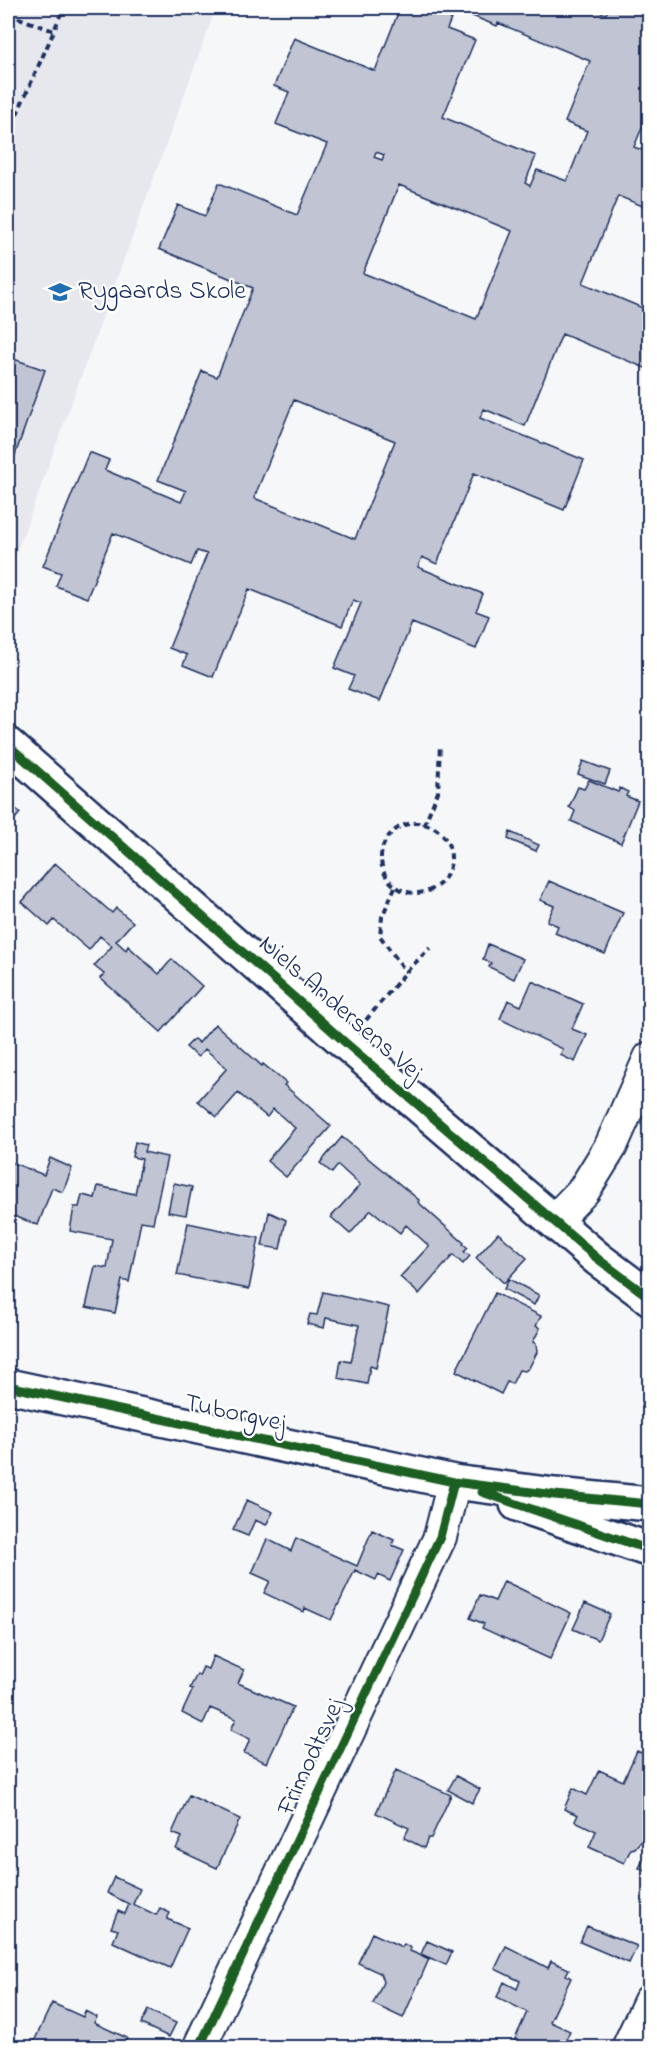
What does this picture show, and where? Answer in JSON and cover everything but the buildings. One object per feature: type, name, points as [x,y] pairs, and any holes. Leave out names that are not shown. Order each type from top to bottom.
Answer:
[{"type":"street","name":"Niels Andersens Vej","points":[[8,745],[347,1044],[598,1259],[650,1298]]},
{"type":"street","points":[[555,1221],[584,1190],[611,1146],[650,1058]]},
{"type":"street","name":"Tuborgvej","points":[[8,1386],[454,1482],[650,1504]]},
{"type":"street","name":"Tuborgvej","points":[[454,1482],[650,1550]]},
{"type":"street","name":"Frimodtsvej","points":[[199,2048],[440,1537],[454,1482]]},
{"type":"street","points":[[628,2048],[650,2001]]},
{"type":"path","points":[[8,134],[63,8]]},
{"type":"path","points":[[8,14],[54,31]]},
{"type":"path","points":[[424,825],[438,792],[440,744]]},
{"type":"path","points":[[417,823],[424,825],[438,830],[451,848],[450,870],[437,888],[416,894],[395,887],[382,868],[382,846],[396,829],[417,823]]},
{"type":"path","points":[[395,887],[382,917],[380,936],[406,972]]},
{"type":"path","points":[[347,1044],[406,972],[430,948]]},
{"type":"shaded area","name":"Rygaards Skole","points":[[8,8],[216,8],[8,576]]},
{"type":"cycle path","points":[[8,745],[347,1044],[598,1259],[650,1298]]},
{"type":"cycle path","points":[[8,1386],[454,1482],[650,1504]]},
{"type":"cycle path","points":[[199,2048],[440,1537],[454,1482]]},
{"type":"cycle path","points":[[482,1492],[650,1550]]},
{"type":"place","name":"Rygaards Skole","points":[[60,292]]}]
